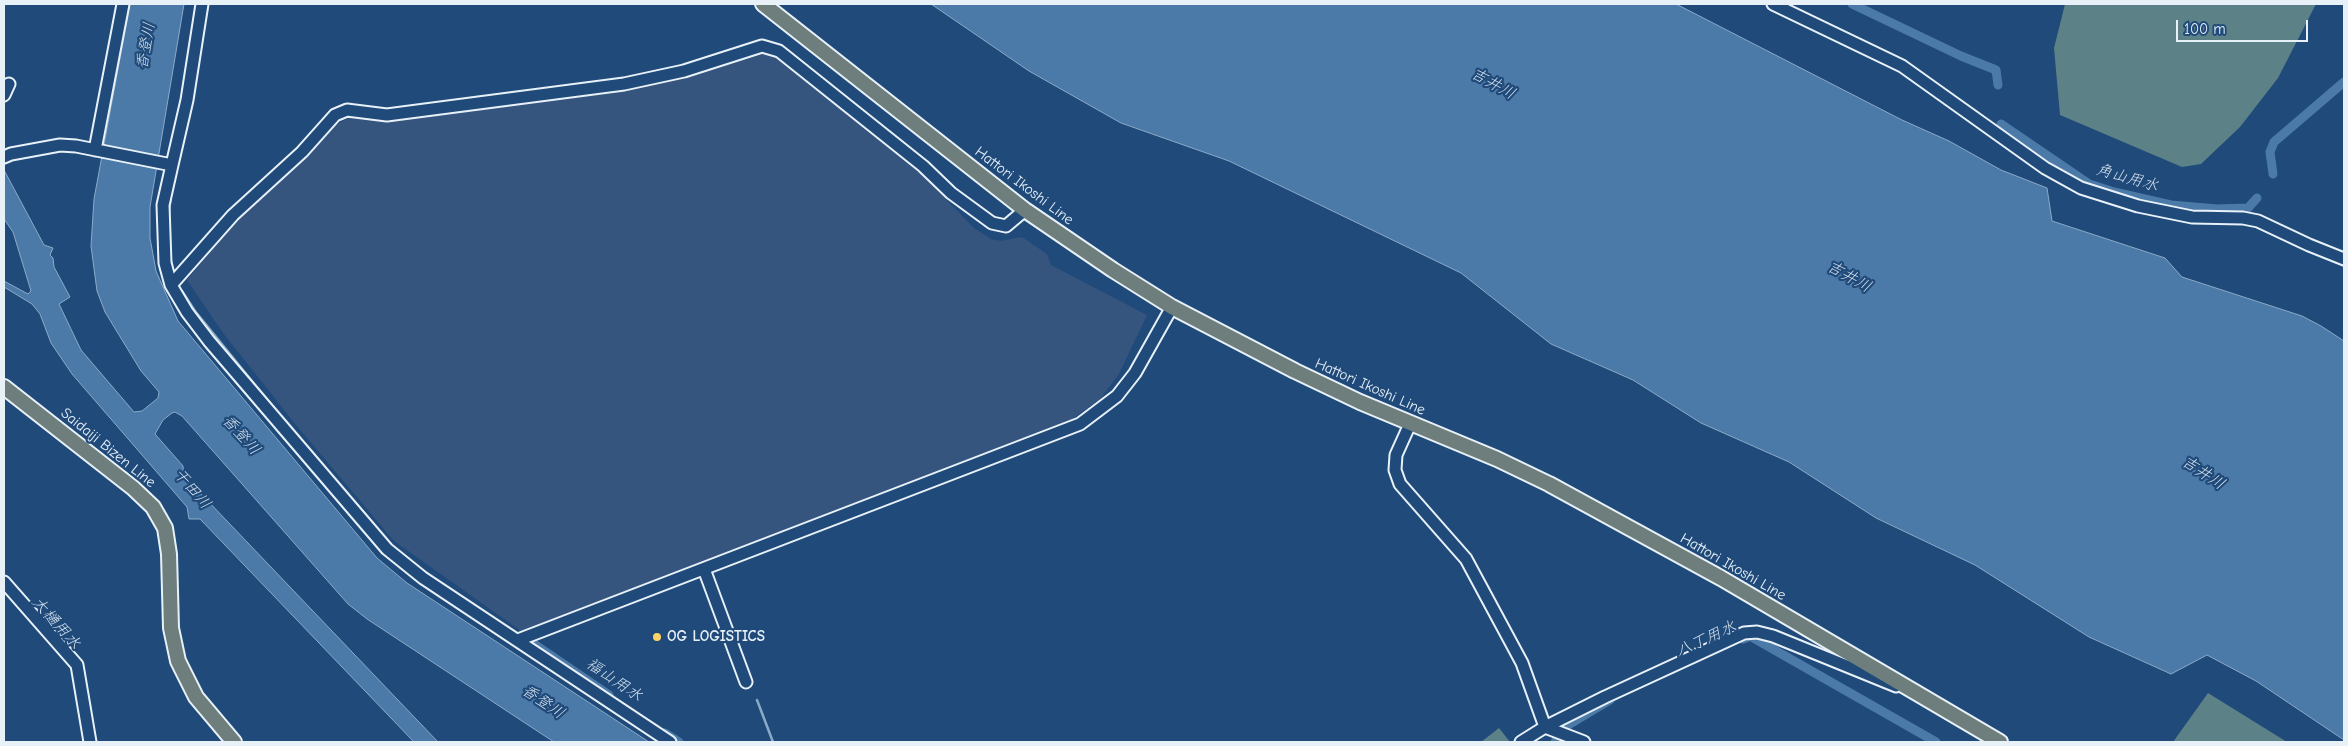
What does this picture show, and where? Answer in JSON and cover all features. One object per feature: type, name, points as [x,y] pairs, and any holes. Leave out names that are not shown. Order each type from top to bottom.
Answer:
[{"type":"main road","name":"Hattori Ikoshi Line","points":[[763,4],[1024,210],[1172,307],[1295,371],[1410,424],[1497,459],[1549,484],[1721,578],[2000,742]]},
{"type":"main road","name":"Saidaiji Bizen Line","points":[[4,387],[133,488],[153,507],[165,528],[169,554],[171,628],[178,661],[196,697],[234,742]]},
{"type":"street","points":[[95,150],[123,4]]},
{"type":"street","points":[[202,4],[187,100],[166,164],[163,204],[165,263],[172,284],[187,312],[209,341],[387,549],[423,578],[670,742]]},
{"type":"street","points":[[1773,4],[1902,66],[2045,168],[2081,188],[2138,206],[2192,217],[2243,218],[2258,221],[2344,259]]},
{"type":"street","points":[[172,284],[233,215],[302,152],[335,115],[347,110],[387,115],[402,114],[617,85],[684,71],[762,46],[779,51],[923,166],[951,193],[992,223],[1006,226],[1024,210]]},
{"type":"street","points":[[4,95],[9,84]]},
{"type":"street","points":[[4,158],[11,154],[60,145],[76,146],[166,164]]},
{"type":"street","points":[[518,640],[1080,424],[1117,396],[1134,373],[1172,307]]},
{"type":"street","points":[[1410,424],[1396,455],[1395,470],[1400,484],[1466,559],[1522,663],[1546,727],[1584,742]]},
{"type":"street","points":[[704,569],[746,682]]},
{"type":"street","points":[[4,582],[76,665],[90,742]]},
{"type":"street","points":[[1521,742],[1546,727],[1744,633],[1756,632],[1773,636],[1891,684],[1910,689]]},
{"type":"shaded area","points":[[752,53],[776,56],[911,163],[974,228],[991,239],[1001,241],[1022,237],[1047,254],[1051,265],[1147,315],[1119,374],[1100,399],[1072,419],[521,631],[394,541],[296,425],[223,333],[187,280],[248,207],[297,165],[335,125],[347,119],[356,116],[397,120],[613,93],[700,74]]},
{"type":"green space","points":[[2065,4],[2316,4],[2278,78],[2240,127],[2201,164],[2182,167],[2060,115],[2054,48]]},
{"type":"green space","points":[[2208,693],[2287,742],[2173,742]]},
{"type":"green space","points":[[1499,728],[1510,742],[1481,742]]},
{"type":"water","points":[[130,4],[184,4],[150,207],[150,238],[156,271],[178,321],[377,558],[407,583],[649,742],[554,742],[367,619],[348,604],[182,416],[175,412],[172,413],[163,420],[155,434],[183,466],[184,476],[438,742],[414,742],[200,519],[189,519],[187,507],[72,374],[51,343],[40,314],[32,304],[4,287],[4,281],[28,294],[31,291],[13,232],[4,219],[4,170],[44,245],[53,248],[50,255],[53,258],[54,267],[70,297],[59,304],[81,350],[134,412],[142,411],[158,398],[159,392],[141,371],[105,312],[97,291],[91,246],[94,199]]},
{"type":"water","name":"吉井川","points":[[931,4],[1676,4],[1902,120],[1949,141],[2001,170],[2047,188],[2052,221],[2165,258],[2182,277],[2302,316],[2344,341],[2344,740],[2256,681],[2207,655],[2171,674],[2089,637],[1975,565],[1876,518],[1789,462],[1701,423],[1633,380],[1551,344],[1461,273],[1229,161],[1121,123],[1029,71]]},
{"type":"waterway","name":"角山用水","points":[[1852,4],[1961,56],[1996,70],[1998,85]]},
{"type":"waterway","name":"角山用水","points":[[2273,174],[2270,152],[2274,142],[2344,82]]},
{"type":"waterway","name":"角山用水","points":[[2001,124],[2089,184],[2114,192],[2171,205],[2217,209],[2248,208],[2257,198]]},
{"type":"waterway","points":[[169,212],[171,195]]},
{"type":"waterway","points":[[170,257],[172,265]]},
{"type":"waterway","points":[[182,291],[195,311],[273,407]]},
{"type":"waterway","points":[[388,543],[417,566]]},
{"type":"waterway","points":[[425,573],[435,579]]},
{"type":"waterway","name":"八丁用水","points":[[1743,639],[1750,636],[1936,742]]},
{"type":"waterway","name":"福山用水","points":[[531,642],[609,695]]},
{"type":"waterway","points":[[757,700],[773,742]]},
{"type":"waterway","name":"八丁用水","points":[[1565,727],[1610,700]]},
{"type":"waterway","name":"福山用水","points":[[665,733],[679,742]]},
{"type":"place","name":"OG LOGISTICS","points":[[657,637]]},
{"type":"water label","name":"香登川","points":[[146,46]]},
{"type":"water label","name":"香登川","points":[[241,435]]},
{"type":"water label","name":"干田川","points":[[192,489]]},
{"type":"water label","name":"大樋用水","points":[[56,623]]},
{"type":"water label","name":"香登川","points":[[543,702]]}]
